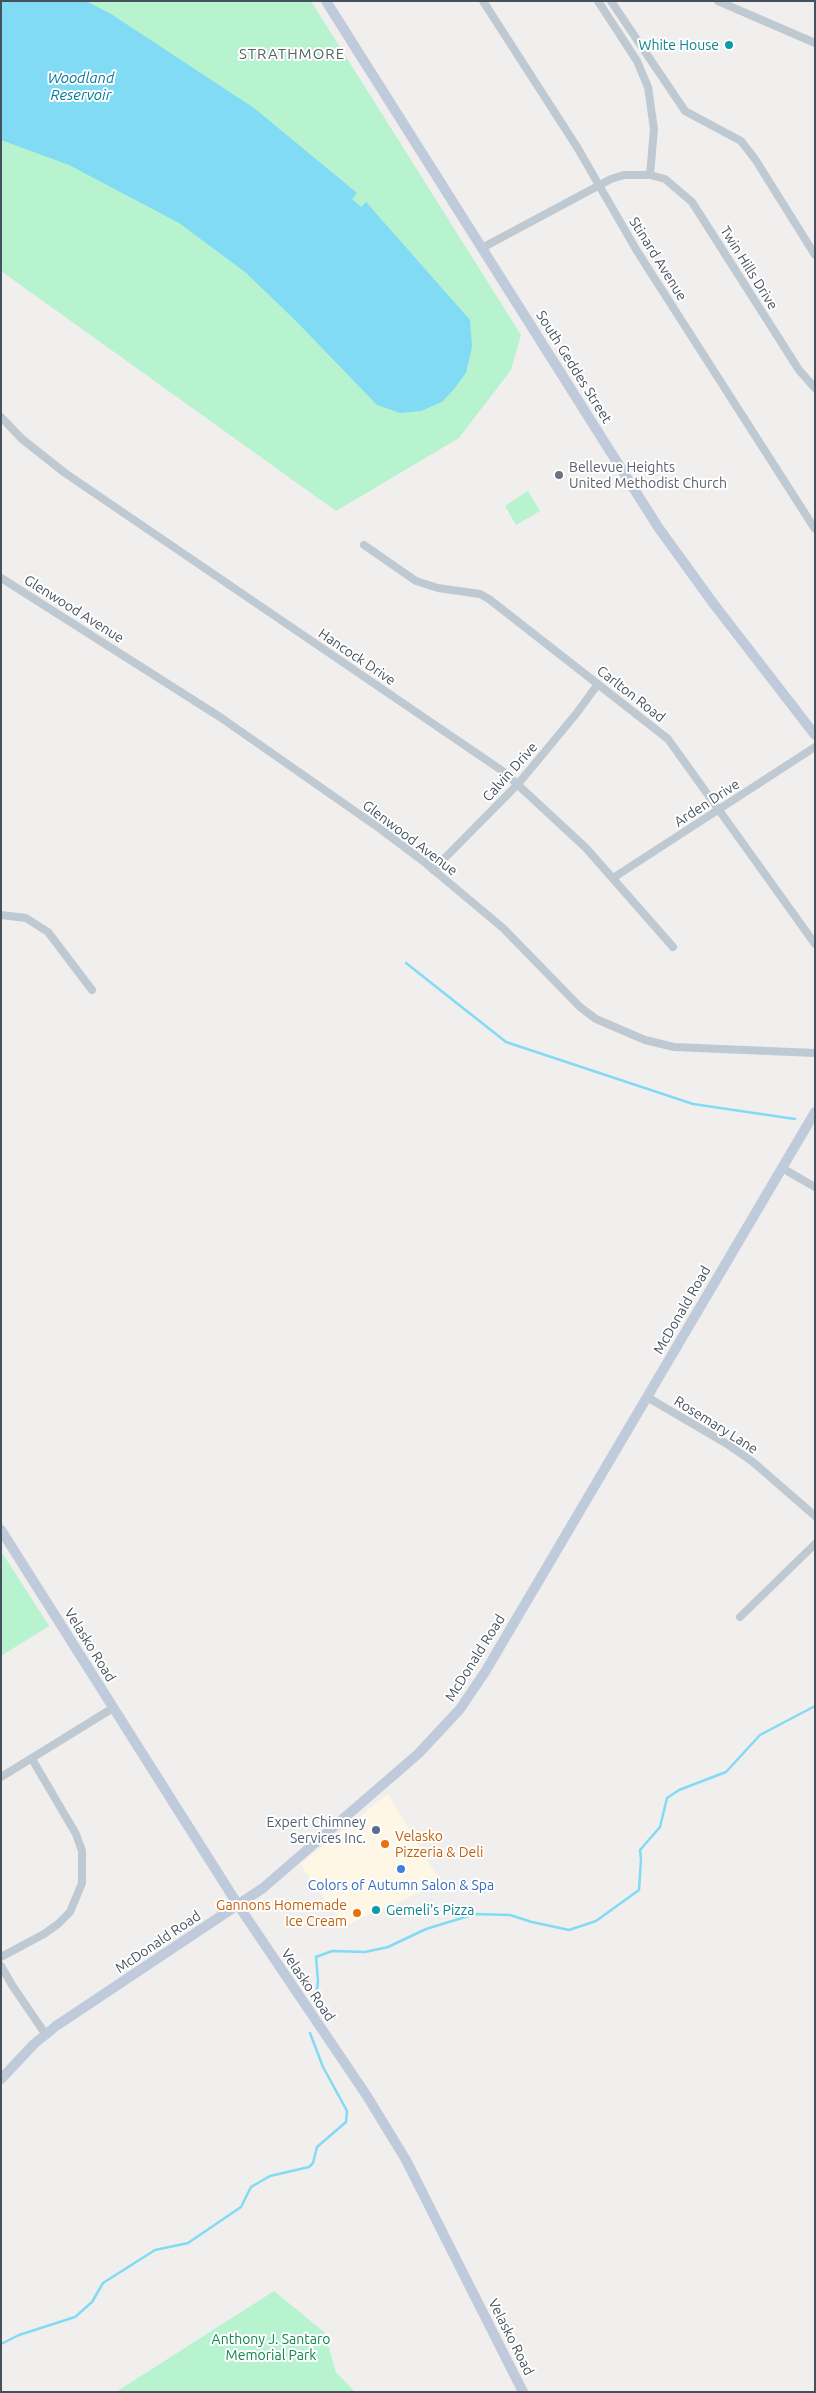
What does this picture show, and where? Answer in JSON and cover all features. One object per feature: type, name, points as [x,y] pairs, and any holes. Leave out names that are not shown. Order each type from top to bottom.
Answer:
[{"type":"street","name":"South Geddes Street","points":[[326,1],[669,544],[815,735]]},
{"type":"street","name":"Stinard Avenue","points":[[483,1],[638,251],[815,529]]},
{"type":"street","points":[[598,1],[637,61],[648,88],[654,129],[650,175]]},
{"type":"street","points":[[611,1],[685,111],[741,141],[755,159],[815,255]]},
{"type":"street","points":[[718,1],[815,43]]},
{"type":"street","name":"Twin Hills Drive","points":[[482,248],[598,184],[624,175],[650,175],[665,179],[692,202],[799,370],[815,388]]},
{"type":"street","name":"Hancock Drive","points":[[1,418],[22,439],[65,473],[481,754],[518,784],[580,842],[673,947]]},
{"type":"street","name":"Carlton Road","points":[[364,545],[416,581],[438,588],[480,594],[489,599],[668,739],[815,944]]},
{"type":"street","name":"Glenwood Avenue","points":[[1,578],[220,716],[380,828],[503,928],[580,1007],[596,1019],[620,1031],[645,1040],[674,1047],[815,1053]]},
{"type":"street","name":"Calvin Drive","points":[[433,870],[518,784],[576,714],[598,684]]},
{"type":"street","name":"Arden Drive","points":[[613,878],[815,747]]},
{"type":"street","points":[[1,916],[26,918],[48,932],[92,990]]},
{"type":"street","name":"McDonald Road","points":[[1,2079],[17,2061],[46,2035],[264,1888],[418,1754],[460,1709],[490,1663],[815,1112]]},
{"type":"street","points":[[782,1168],[815,1187]]},
{"type":"street","name":"Rosemary Lane","points":[[647,1397],[740,1453],[815,1516]]},
{"type":"street","name":"Velasko Road","points":[[1,1530],[238,1906],[367,2096],[406,2160],[523,2392]]},
{"type":"street","points":[[740,1617],[815,1544]]},
{"type":"street","points":[[1,1778],[113,1708]]},
{"type":"street","points":[[1,1957],[44,1934],[58,1924],[70,1912],[77,1900],[82,1883],[82,1851],[76,1834],[32,1759]]},
{"type":"street","points":[[1,1966],[46,2035]]},
{"type":"shaded area","points":[[388,1794],[441,1883],[344,1926],[300,1864]]},
{"type":"green space","points":[[1,1],[311,1],[521,335],[511,370],[459,438],[336,511],[1,271]]},
{"type":"green space","points":[[528,491],[540,511],[516,525],[505,506]]},
{"type":"green space","points":[[1,1551],[49,1626],[1,1656]]},
{"type":"green space","name":"Anthony J. Santaro Memorial Park","points":[[274,2291],[324,2332],[336,2372],[355,2392],[116,2392]]},
{"type":"water","name":"Woodland Reservoir","points":[[1,1],[86,1],[111,14],[254,108],[357,193],[352,199],[361,207],[366,202],[470,320],[472,347],[466,373],[454,389],[442,402],[421,411],[400,413],[377,405],[295,320],[245,272],[179,223],[69,165],[1,140]]},
{"type":"waterway","points":[[406,963],[506,1042],[693,1104],[795,1119]]},
{"type":"waterway","points":[[315,2006],[318,1981],[316,1957],[332,1951],[365,1952],[388,1947],[426,1929],[475,1914],[510,1915],[569,1930],[596,1921],[639,1890],[640,1850],[660,1827],[667,1798],[679,1790],[726,1772],[760,1735],[815,1706]]},
{"type":"waterway","points":[[1,2344],[19,2335],[75,2317],[92,2302],[103,2283],[155,2250],[188,2243],[241,2207],[251,2187],[270,2176],[309,2167],[313,2163],[317,2147],[346,2122],[347,2111],[323,2067],[310,2033]]},
{"type":"place","name":"White House","points":[[729,45]]},
{"type":"place","name":"Bellevue Heights United Methodist Church","points":[[559,475]]},
{"type":"place","name":"Expert Chimney Services Inc.","points":[[376,1830]]},
{"type":"place","name":"Velasko Pizzeria & Deli","points":[[385,1844]]},
{"type":"place","name":"Colors of Autumn Salon & Spa","points":[[401,1869]]},
{"type":"place","name":"Gemeli's Pizza","points":[[376,1910]]},
{"type":"place","name":"Gannons Homemade Ice Cream","points":[[357,1913]]},
{"type":"district","name":"STRATHMORE","points":[[292,54]]}]
